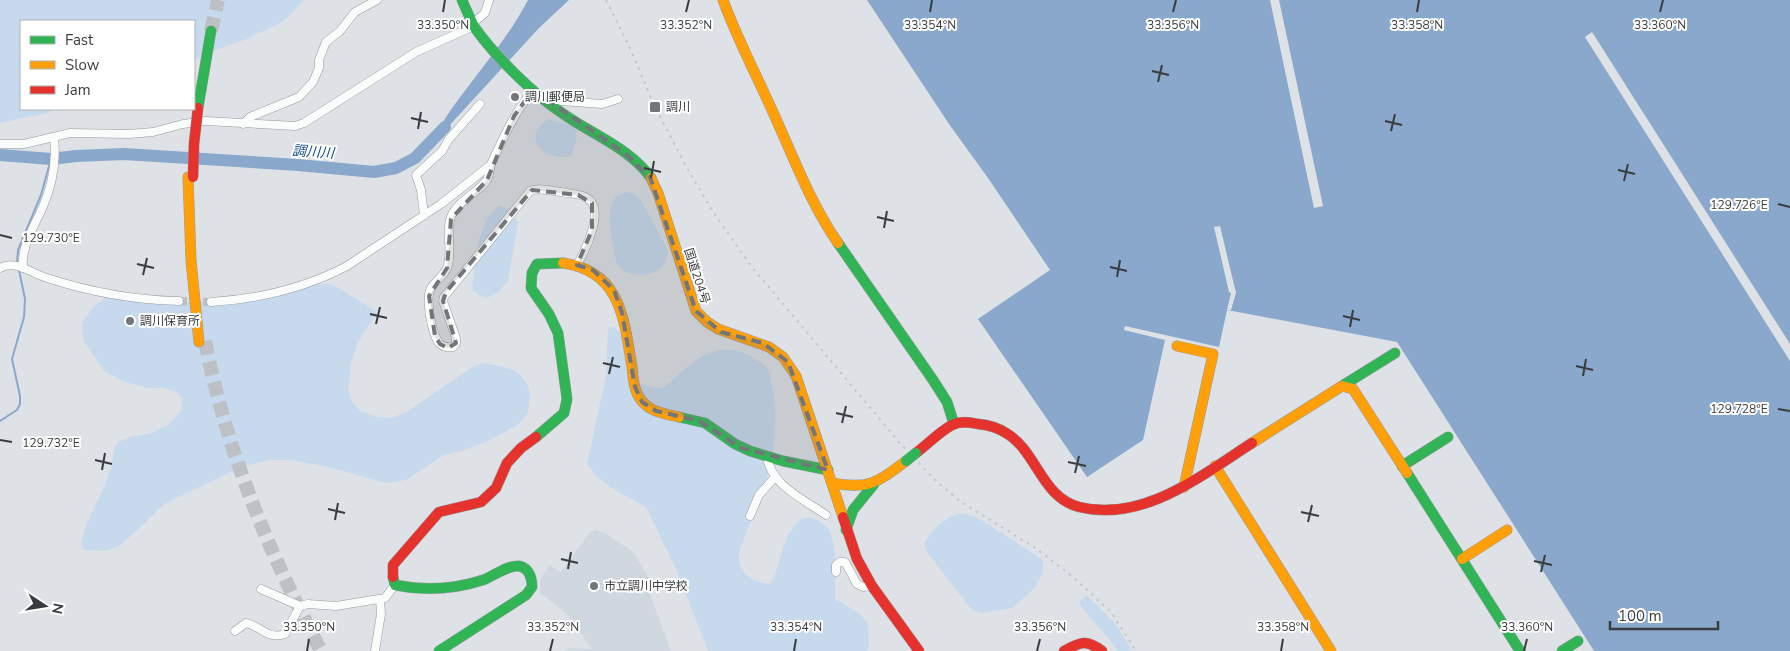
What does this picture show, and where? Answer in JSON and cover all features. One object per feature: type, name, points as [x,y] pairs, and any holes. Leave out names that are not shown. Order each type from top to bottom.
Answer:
[{"type":"main road","name":"国道204号","points":[[462,0],[474,25],[491,48],[533,90],[592,134],[626,154],[639,164],[650,177],[658,193],[696,312],[706,324],[721,332],[763,343],[788,362],[796,376],[857,559],[872,586],[919,651]]},
{"type":"main road","points":[[723,0],[734,30],[762,84],[812,198],[828,229],[948,402],[954,424]]},
{"type":"main road","points":[[195,106],[208,30]]},
{"type":"main road","points":[[195,110],[188,222],[191,268],[202,342]]},
{"type":"main road","points":[[439,651],[521,599],[530,591],[532,580],[530,573],[524,568],[517,566],[486,579],[461,586],[442,588],[402,587],[395,585],[392,575],[393,564],[439,512],[481,502],[496,488],[507,463],[521,448],[547,430],[564,413],[567,399],[558,333],[549,314],[531,288],[532,273],[537,264],[553,261],[593,270],[614,290],[622,313],[635,387],[642,402],[656,411],[699,421],[712,427],[741,448],[766,456],[828,470]]},
{"type":"main road","points":[[1177,346],[1213,354],[1184,487]]},
{"type":"main road","points":[[846,530],[853,510],[874,484],[954,424],[968,422],[988,423],[1004,430],[1014,437],[1055,493],[1069,503],[1084,508],[1113,509],[1139,506],[1184,487],[1394,353]]},
{"type":"main road","points":[[1342,386],[1353,389],[1520,651]]},
{"type":"main road","points":[[1402,466],[1448,437]]},
{"type":"main road","points":[[1215,466],[1331,651]]},
{"type":"main road","points":[[832,483],[858,487],[874,484]]},
{"type":"main road","points":[[1462,559],[1507,530]]},
{"type":"main road","points":[[1562,651],[1578,641]]},
{"type":"main road","points":[[1064,651],[1081,642],[1092,643],[1102,651]]},
{"type":"street","points":[[243,124],[250,117],[299,97],[313,82],[326,42],[340,31],[355,12],[377,0]]},
{"type":"street","points":[[0,144],[55,142],[70,133],[130,134],[153,132],[184,124],[206,121],[289,126],[304,123],[416,52],[474,25],[485,13],[489,0]]},
{"type":"street","points":[[533,90],[514,116],[490,166],[487,180],[454,211],[451,219],[450,255],[447,268],[431,288],[428,296],[435,336],[440,344],[448,348],[456,344],[456,338],[443,302],[446,292],[530,191],[538,189],[578,195],[587,198],[592,203],[594,211],[592,230],[577,265]]},
{"type":"street","points":[[546,100],[602,104],[618,99]]},
{"type":"street","points":[[424,215],[421,190],[416,175],[442,151],[449,139],[480,104]]},
{"type":"street","points":[[19,267],[24,248],[43,206],[55,169],[55,142]]},
{"type":"street","points":[[211,302],[271,294],[332,274],[424,215],[490,166]]},
{"type":"street","points":[[0,268],[4,266],[19,267],[48,279],[108,295],[179,301]]},
{"type":"street","points":[[766,456],[767,464],[774,477],[826,515]]},
{"type":"street","points":[[750,516],[759,495],[774,477]]},
{"type":"street","points":[[836,572],[836,565],[840,562],[845,562],[857,584],[862,587],[872,586]]},
{"type":"street","points":[[261,589],[300,606],[308,604],[336,606],[385,598],[395,585]]},
{"type":"street","points":[[375,651],[381,614],[380,599]]},
{"type":"street","points":[[236,630],[246,623],[272,636],[285,634],[300,606]]},
{"type":"highlighted area","points":[[533,90],[626,154],[650,177],[696,311],[721,332],[763,343],[788,362],[828,470],[741,448],[699,421],[656,411],[642,402],[635,387],[622,313],[614,290],[593,270],[577,265],[592,230],[592,203],[578,195],[532,190],[446,292],[443,301],[456,343],[448,348],[440,344],[435,336],[429,296],[447,268],[451,219],[487,180],[514,116]]},
{"type":"shaded area","points":[[0,0],[304,0],[284,21],[247,39],[215,50],[195,60],[195,20],[20,20],[20,110],[54,110],[0,123]]},
{"type":"shaded area","points":[[548,119],[577,127],[576,141],[571,156],[552,156],[539,147],[536,141],[536,134],[540,126]]},
{"type":"shaded area","points":[[627,192],[634,194],[641,200],[668,250],[663,266],[652,273],[640,275],[628,273],[619,267],[616,259],[610,222],[611,206],[614,199]]},
{"type":"shaded area","points":[[500,206],[509,209],[518,222],[508,281],[498,292],[487,298],[472,290],[476,256],[486,221],[492,212]]},
{"type":"shaded area","points":[[316,284],[329,284],[339,288],[377,312],[358,342],[351,363],[348,391],[354,405],[362,412],[378,417],[392,418],[408,411],[471,368],[483,363],[511,369],[520,374],[528,386],[530,394],[528,413],[519,424],[490,440],[465,450],[444,455],[406,480],[386,483],[328,467],[291,460],[269,460],[241,467],[164,504],[119,546],[105,551],[84,550],[81,544],[86,525],[104,487],[118,442],[130,437],[151,433],[168,425],[181,411],[182,399],[178,393],[164,388],[148,388],[125,382],[104,371],[83,340],[82,323],[94,306],[106,298],[131,295],[162,303],[221,301]]},
{"type":"shaded area","points":[[613,327],[632,342],[636,357],[635,372],[640,384],[662,389],[702,356],[724,349],[750,356],[766,368],[770,375],[774,398],[774,443],[765,486],[739,555],[740,566],[750,578],[770,584],[777,569],[786,539],[797,523],[801,519],[809,518],[823,523],[830,531],[833,541],[835,599],[859,613],[868,624],[869,648],[867,651],[708,651],[676,569],[646,507],[598,478],[587,464],[606,375],[608,328]]},
{"type":"shaded area","points":[[964,513],[978,518],[1043,560],[1043,573],[1034,589],[1012,608],[981,613],[972,610],[929,555],[924,544],[931,533],[946,519]]},
{"type":"shaded area","name":"市立調川中学校","points":[[597,530],[605,533],[633,552],[648,576],[649,592],[671,651],[563,651],[568,648],[592,649],[566,613],[540,593],[540,580],[549,565],[561,572],[590,532]]},
{"type":"shaded area","points":[[1086,596],[1115,623],[1132,651],[1117,651],[1079,602]]},
{"type":"water","points":[[528,0],[569,0],[539,28],[436,140],[433,138],[456,103],[506,36]]},
{"type":"water","points":[[867,0],[1790,0],[1790,651],[1594,651],[1397,342],[1227,310],[1219,347],[1125,326],[1124,330],[1165,340],[1143,440],[1087,477],[978,319],[1050,270],[949,124]]},
{"type":"pier","points":[[1270,0],[1279,0],[1323,206],[1314,208]]},
{"type":"pier","points":[[1592,32],[1790,344],[1790,361],[1585,37]]},
{"type":"pier","points":[[1220,226],[1236,293],[1231,310],[1227,310],[1231,293],[1229,292],[1214,227]]},
{"type":"waterway","name":"調川川","points":[[0,155],[51,159],[124,154],[298,165],[374,172],[396,168],[415,158],[445,127]]},
{"type":"waterway","points":[[17,263],[18,250],[41,195],[51,159]]},
{"type":"waterway","points":[[0,421],[17,410],[20,404],[12,359],[24,317],[25,299],[19,270]]},
{"type":"tunnel","points":[[211,31],[218,0]]},
{"type":"tunnel","points":[[179,301],[211,302]]},
{"type":"tunnel","points":[[205,341],[225,422],[251,500],[284,577],[321,651]]},
{"type":"railway","points":[[606,0],[629,46],[655,107],[687,168],[715,215],[752,267],[899,442],[935,480],[961,502],[1037,549],[1073,577],[1111,612],[1136,651]]},
{"type":"traffic: fast","points":[[462,0],[475,28],[483,39],[527,85],[573,121],[610,142],[632,158],[651,178]]},
{"type":"traffic: fast","points":[[198,108],[211,31]]},
{"type":"traffic: fast","points":[[838,243],[933,380],[947,402],[954,424]]},
{"type":"traffic: fast","points":[[536,437],[564,413],[567,399],[558,333],[549,314],[531,288],[532,273],[537,264],[563,263]]},
{"type":"traffic: fast","points":[[1342,386],[1395,353]]},
{"type":"traffic: fast","points":[[679,417],[705,423],[735,444],[750,451],[783,461],[828,470]]},
{"type":"traffic: fast","points":[[1402,466],[1448,437]]},
{"type":"traffic: fast","points":[[906,461],[916,453]]},
{"type":"traffic: fast","points":[[1407,473],[1520,651]]},
{"type":"traffic: fast","points":[[846,530],[853,510],[874,484]]},
{"type":"traffic: fast","points":[[393,577],[395,585],[428,588],[472,583],[514,566],[522,567],[529,574],[532,587],[526,595],[439,651]]},
{"type":"traffic: fast","points":[[1562,651],[1578,641]]},
{"type":"traffic: slow","points":[[723,0],[804,183],[838,243]]},
{"type":"traffic: slow","points":[[188,177],[191,260],[199,342]]},
{"type":"traffic: slow","points":[[651,178],[658,193],[696,311],[707,322],[718,329],[769,347],[783,357],[796,376],[843,517]]},
{"type":"traffic: slow","points":[[563,263],[582,268],[597,276],[608,287],[622,315],[637,393],[645,404],[653,410],[679,417]]},
{"type":"traffic: slow","points":[[1177,346],[1213,354],[1184,487]]},
{"type":"traffic: slow","points":[[1252,443],[1342,386],[1353,389],[1407,473]]},
{"type":"traffic: slow","points":[[832,483],[845,485],[872,483],[906,461]]},
{"type":"traffic: slow","points":[[1215,466],[1331,651]]},
{"type":"traffic: slow","points":[[1462,559],[1507,530]]},
{"type":"traffic: jam","points":[[193,177],[198,108]]},
{"type":"traffic: jam","points":[[916,453],[952,425],[968,422],[992,427],[1003,431],[1016,441],[1047,484],[1066,502],[1079,507],[1103,510],[1126,508],[1149,502],[1171,493],[1192,482],[1252,443]]},
{"type":"traffic: jam","points":[[393,577],[393,565],[439,512],[481,502],[496,488],[507,463],[521,448],[536,437]]},
{"type":"traffic: jam","points":[[843,517],[857,559],[872,586],[919,651]]},
{"type":"traffic: jam","points":[[1064,651],[1083,643],[1092,645],[1102,651]]},
{"type":"place","name":"調川郵便局","points":[[515,97]]},
{"type":"place","name":"調川","points":[[655,107]]},
{"type":"place","name":"調川保育所","points":[[130,321]]},
{"type":"place","name":"市立調川中学校","points":[[594,586]]}]
